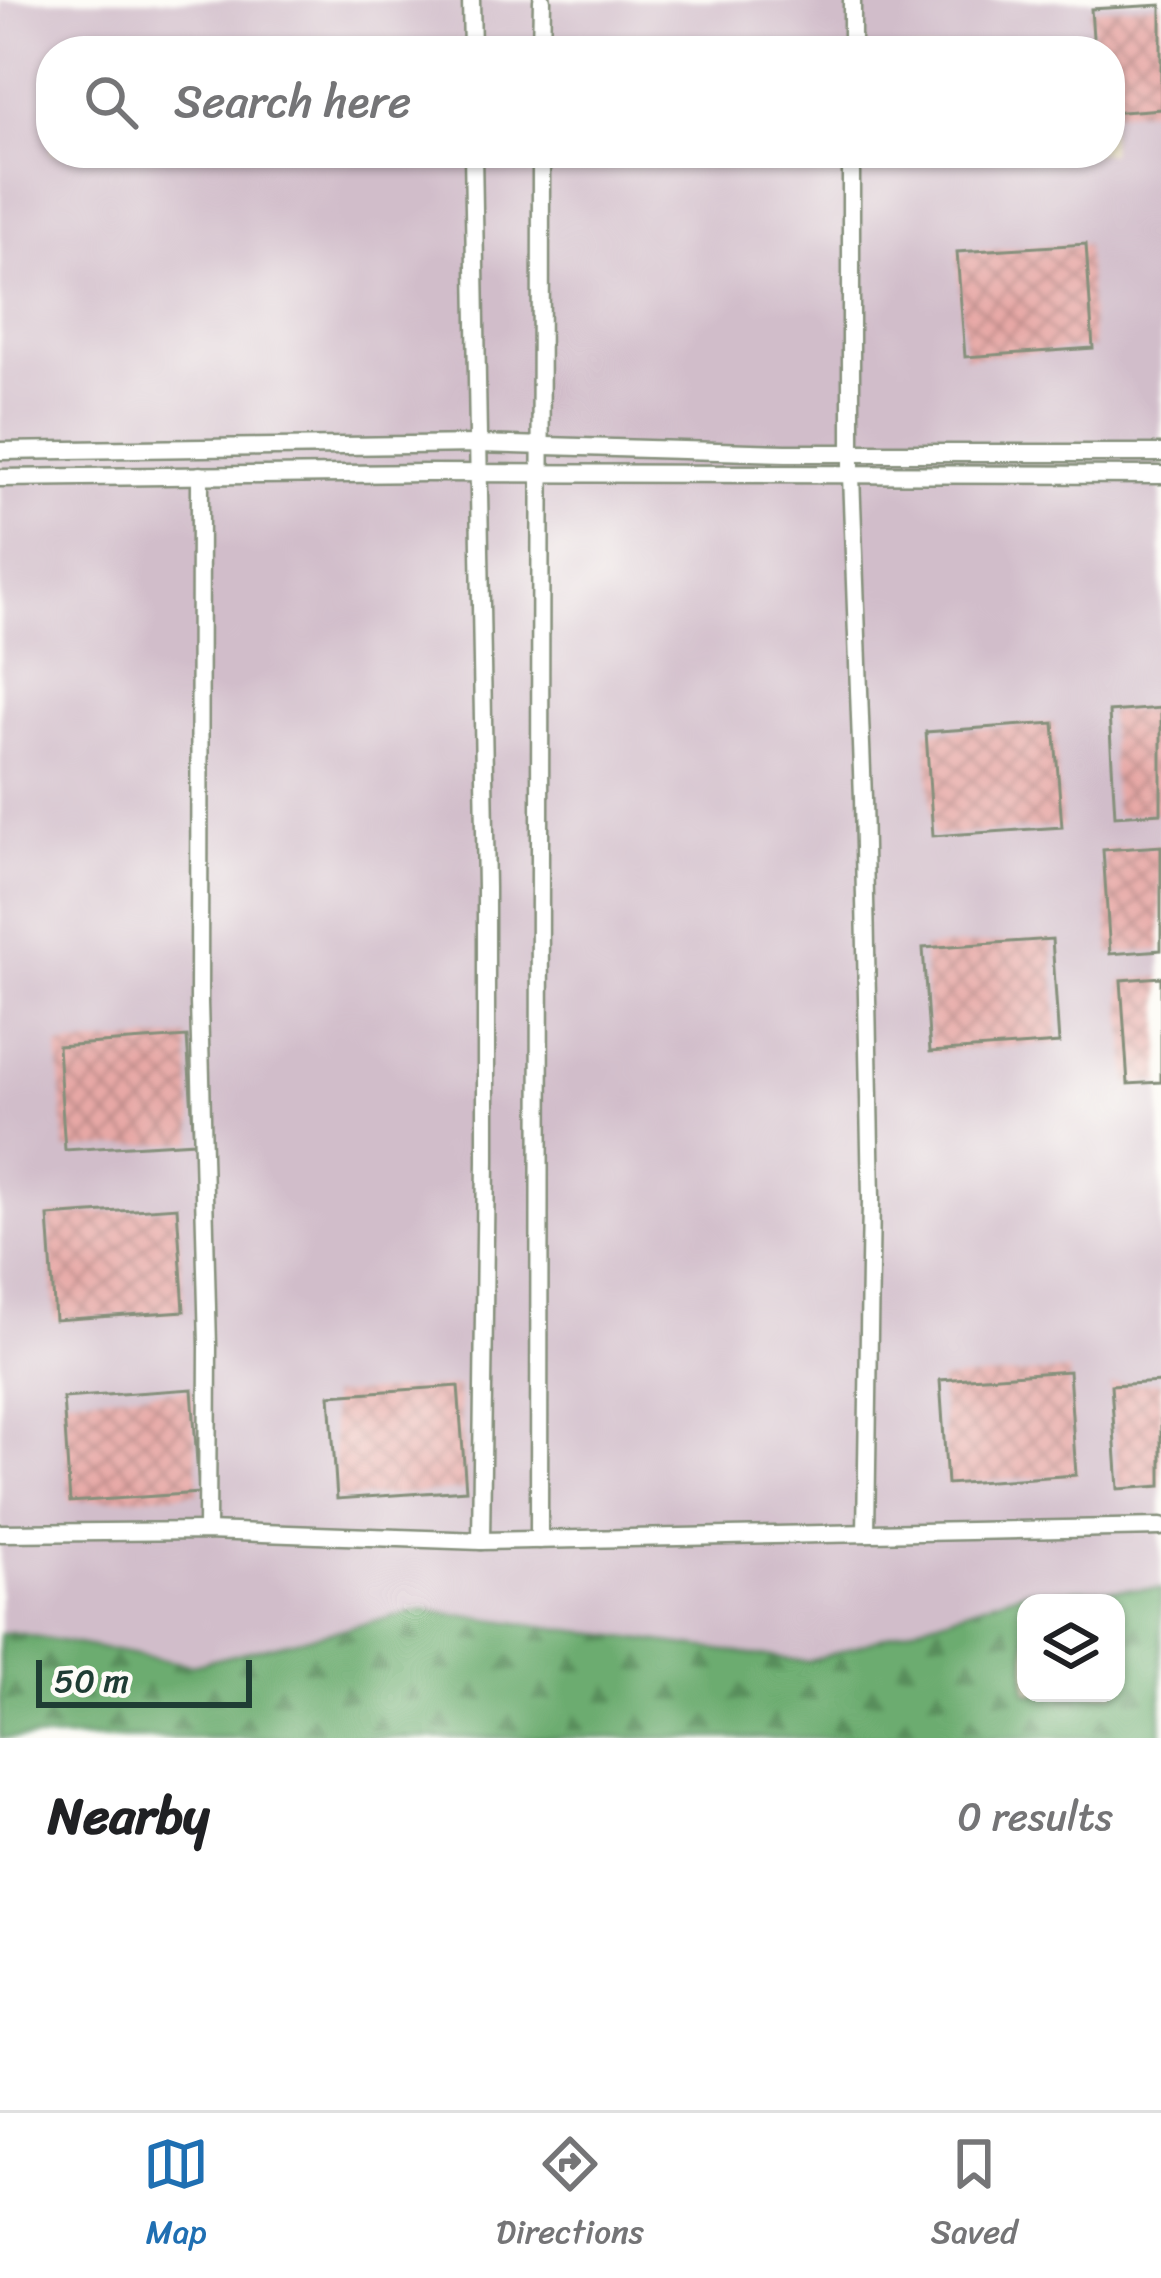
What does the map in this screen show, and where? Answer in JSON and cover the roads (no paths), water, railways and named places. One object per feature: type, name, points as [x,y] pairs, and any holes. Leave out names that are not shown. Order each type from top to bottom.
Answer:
[{"type":"lane","points":[[471,0],[472,36]]},
{"type":"lane","points":[[542,0],[542,36]]},
{"type":"lane","points":[[852,0],[852,36]]},
{"type":"lane","points":[[473,168],[486,888],[481,1541]]},
{"type":"lane","points":[[538,1540],[541,168]]},
{"type":"lane","points":[[851,168],[850,475],[871,1174],[866,1533]]},
{"type":"lane","points":[[0,451],[477,444],[850,453],[1161,453]]},
{"type":"lane","points":[[0,478],[1161,475]]},
{"type":"lane","points":[[200,476],[199,1002],[208,1346],[207,1532]]},
{"type":"lane","points":[[0,1533],[207,1532],[481,1541],[1161,1527]]}]
